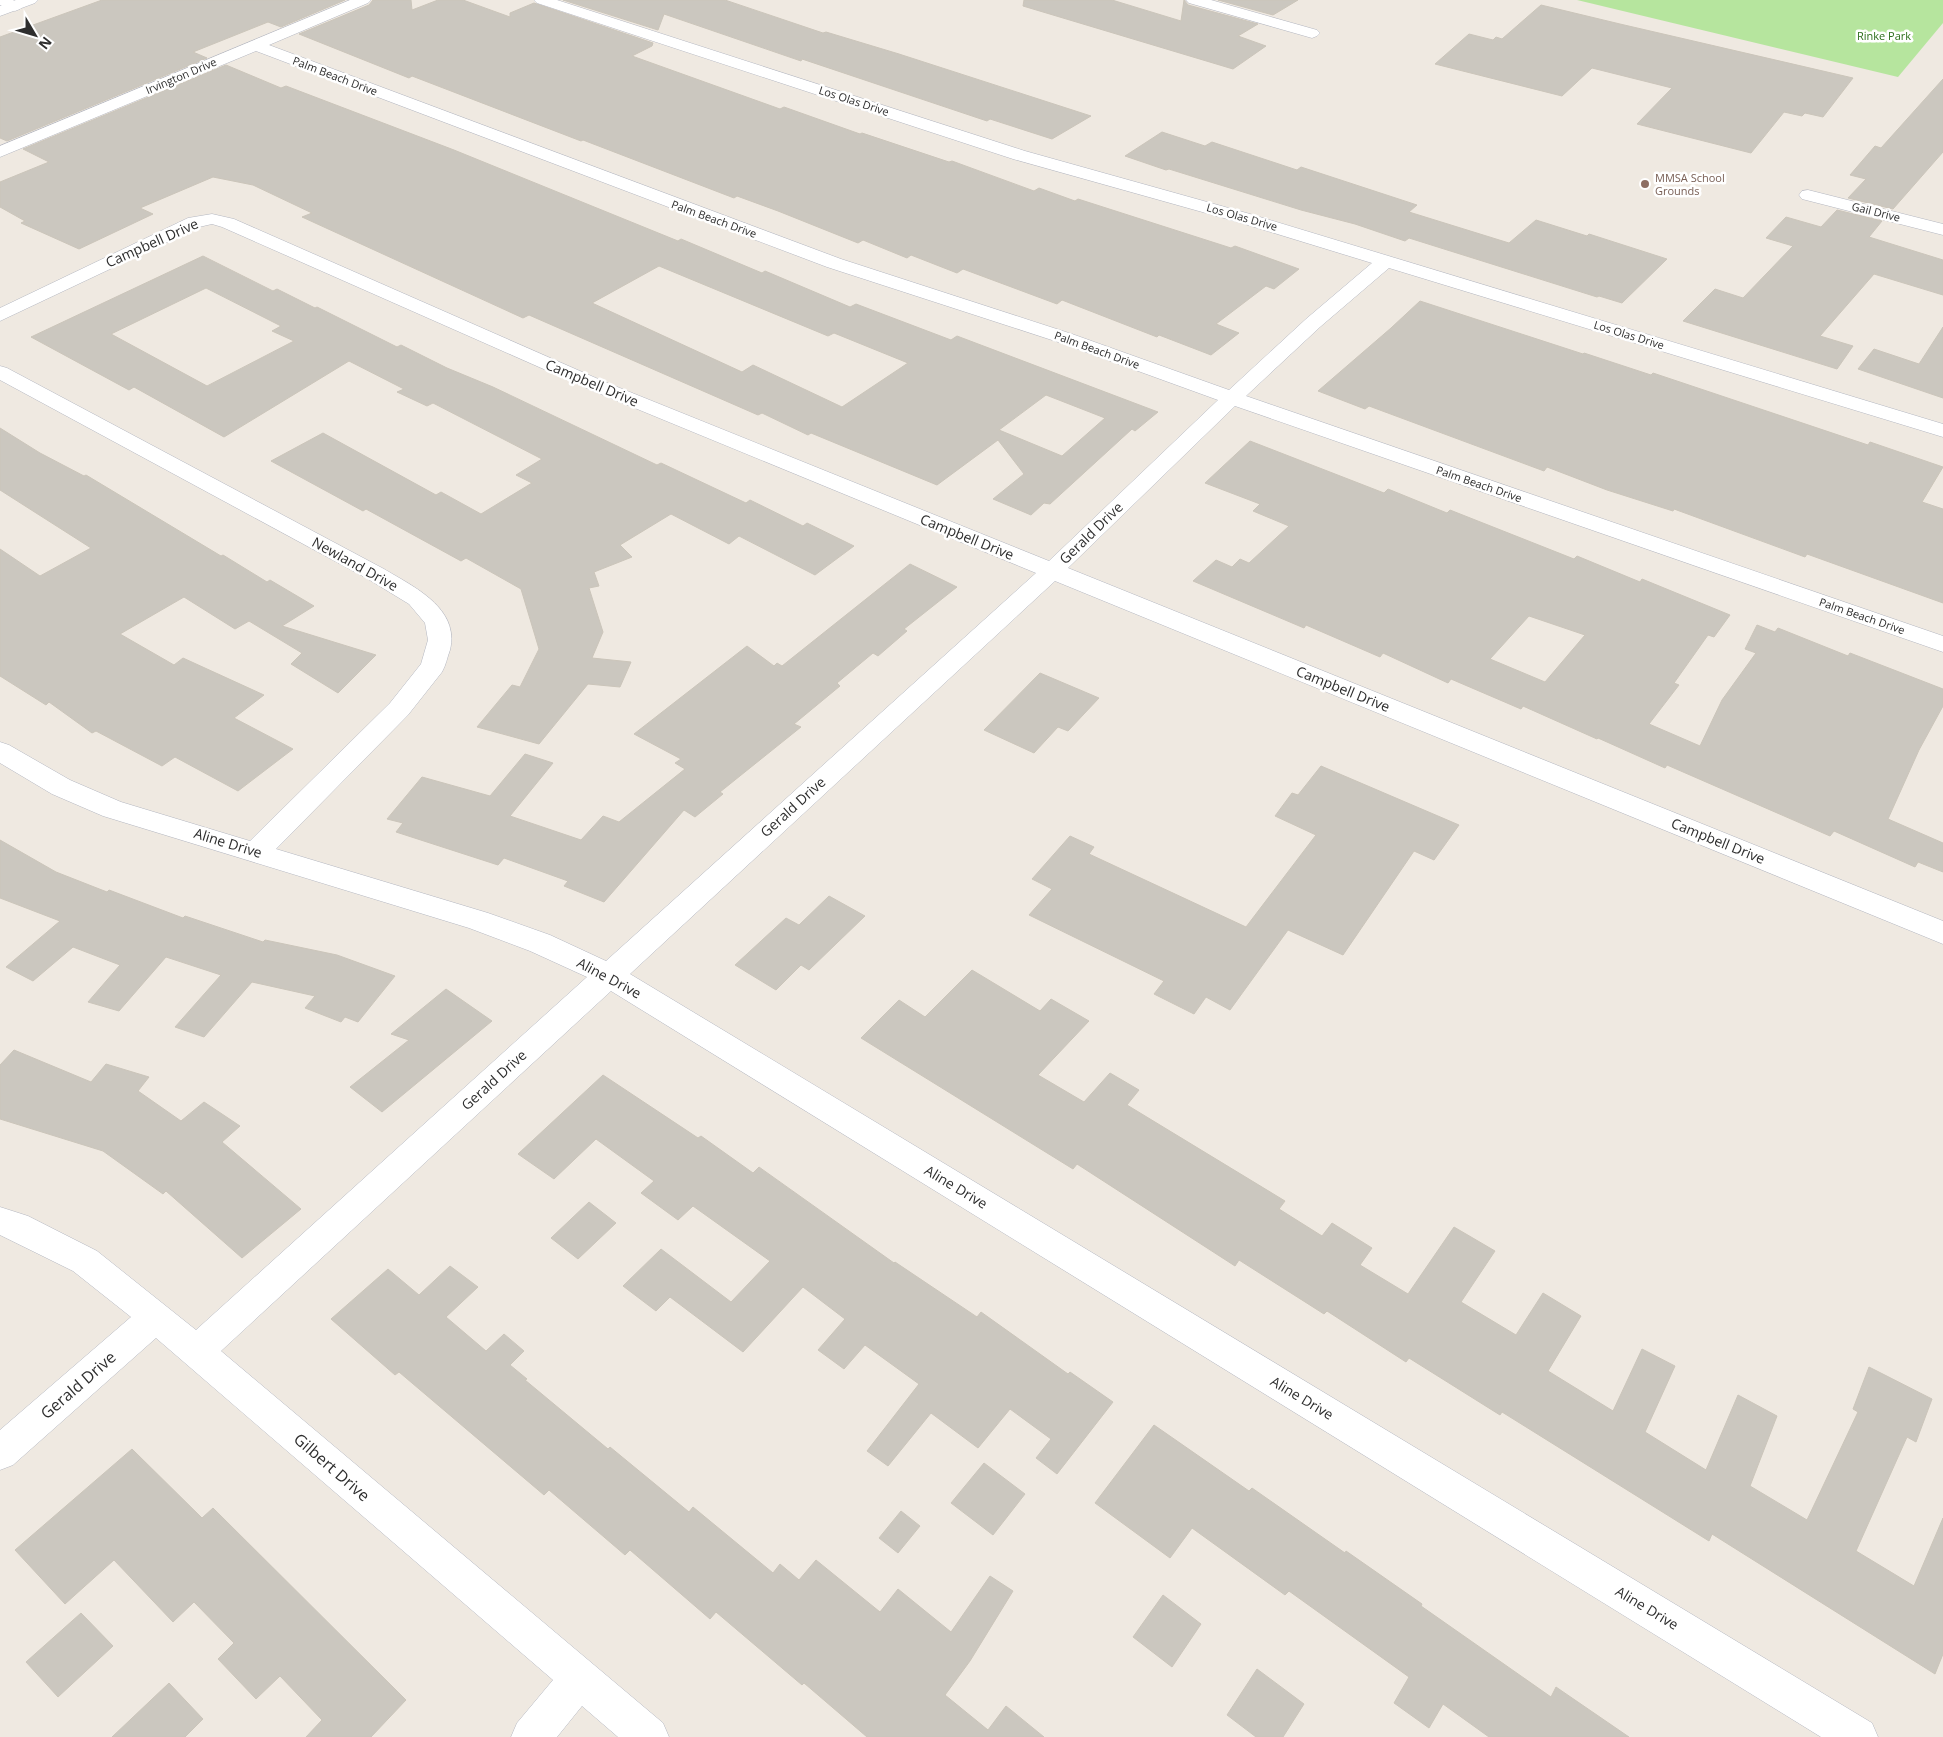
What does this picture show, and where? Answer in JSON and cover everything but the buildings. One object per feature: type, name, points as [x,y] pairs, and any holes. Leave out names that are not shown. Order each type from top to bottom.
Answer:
[{"type":"street","points":[[0,0],[15,6]]},
{"type":"street","points":[[0,11],[30,0]]},
{"type":"street","name":"Irvington Drive","points":[[0,152],[363,0]]},
{"type":"street","name":"Los Olas Drive","points":[[542,0],[1020,155],[1226,213],[1943,431]]},
{"type":"street","points":[[1194,0],[1312,33]]},
{"type":"street","name":"Palm Beach Drive","points":[[255,45],[815,256],[1065,338],[1231,398],[1943,644]]},
{"type":"street","name":"Gail Drive","points":[[1808,195],[1942,228]]},
{"type":"street","name":"Campbell Drive","points":[[0,315],[194,222],[212,219],[228,223],[598,386],[871,499],[1943,933]]},
{"type":"street","name":"Gerald Drive","points":[[197,1351],[1052,571],[1231,398],[1313,323],[1386,261]]},
{"type":"street","name":"Newland Drive","points":[[0,372],[376,574],[417,599],[437,621],[440,640],[433,666],[399,709],[256,852]]},
{"type":"street","name":"Aline Drive","points":[[0,751],[61,786],[112,809],[478,920],[540,943],[609,975],[1858,1737]]},
{"type":"street","name":"Gilbert Drive","points":[[0,1221],[16,1226],[84,1261],[156,1318],[649,1737]]},
{"type":"street","name":"Gerald Drive","points":[[0,1453],[156,1318]]},
{"type":"street","points":[[531,1737],[579,1679]]},
{"type":"green space","name":"Rinke Park","points":[[1577,0],[1943,0],[1943,23],[1898,77]]},
{"type":"place","name":"MMSA School Grounds","points":[[1645,184]]}]
